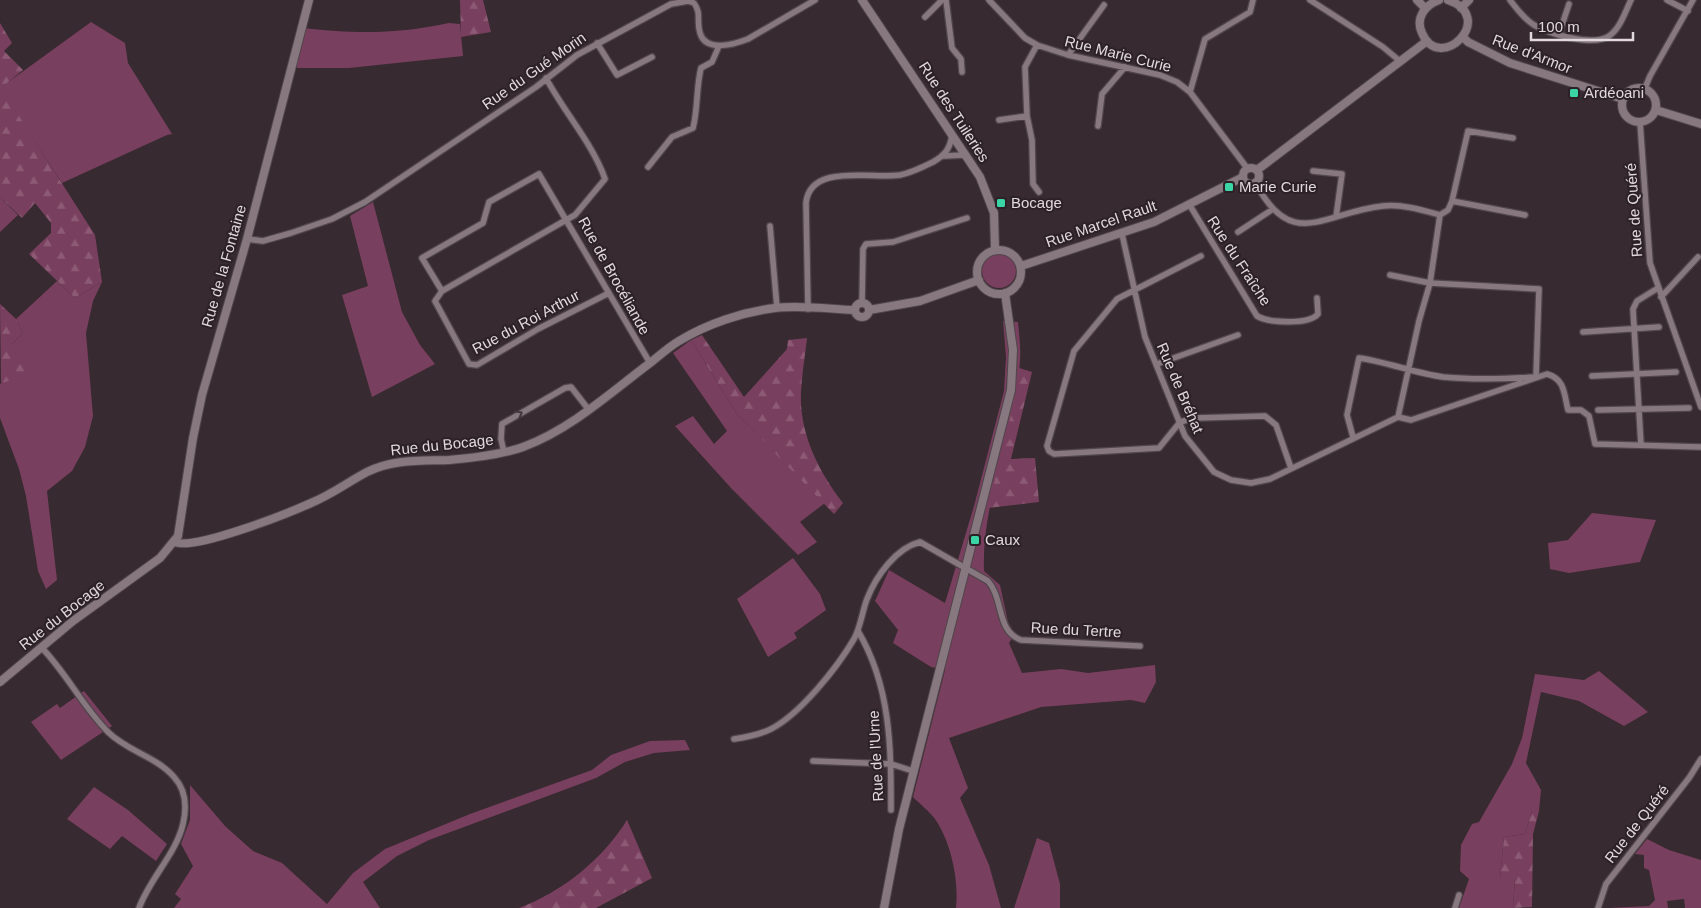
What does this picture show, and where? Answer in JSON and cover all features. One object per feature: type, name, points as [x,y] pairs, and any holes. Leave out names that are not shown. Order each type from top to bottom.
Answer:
[{"type":"street","name":"Rue de la Fontaine","points":[[175,542],[180,528],[193,438],[202,395],[247,239],[309,0]]},
{"type":"street","points":[[648,167],[672,138],[693,128],[701,68],[712,62],[719,46],[737,44],[748,39],[815,0]]},
{"type":"street","name":"Rue des Tuileries","points":[[862,0],[980,177],[992,204],[996,222],[995,250]]},
{"type":"street","points":[[925,17],[944,0]]},
{"type":"street","points":[[944,0],[952,48],[961,59],[962,72]]},
{"type":"street","name":"Rue Marie Curie","points":[[989,0],[1025,38],[1037,45],[1068,55],[1160,75],[1178,82],[1190,92],[1248,168]]},
{"type":"street","points":[[1190,92],[1205,39],[1250,12],[1253,0]]},
{"type":"street","points":[[1310,0],[1383,46],[1402,62]]},
{"type":"street","points":[[1417,0],[1425,8]]},
{"type":"street","points":[[1439,0],[1425,8],[1419,21],[1422,35],[1427,41],[1446,48],[1459,42],[1463,37],[1467,22],[1461,8],[1448,0]]},
{"type":"street","points":[[1461,8],[1469,0]]},
{"type":"street","points":[[1510,0],[1523,16],[1535,26],[1588,42],[1609,36],[1616,28],[1631,0]]},
{"type":"street","points":[[1667,0],[1688,11]]},
{"type":"street","points":[[1645,88],[1693,0]]},
{"type":"street","name":"Rue du Gué Morin","points":[[247,239],[263,241],[291,233],[332,219],[364,202],[597,43],[671,4],[688,1],[694,3],[699,10],[700,34],[704,40],[719,46]]},
{"type":"street","points":[[1559,34],[1569,4]]},
{"type":"street","points":[[1068,55],[1104,5]]},
{"type":"street","name":"Rue d'Armor","points":[[1463,37],[1468,42],[1510,64],[1623,99]]},
{"type":"street","points":[[1256,182],[1249,183],[1243,177],[1244,172],[1248,168],[1257,170],[1402,62],[1427,41]]},
{"type":"street","points":[[597,43],[617,75],[652,57]]},
{"type":"street","points":[[1037,45],[1025,67],[1027,116],[1032,140],[1034,184],[1039,192]]},
{"type":"street","points":[[1098,126],[1102,94],[1126,67]]},
{"type":"street","name":"Rue de Brocéliande","points":[[546,78],[560,105],[593,153],[605,179],[576,215],[566,220],[650,363]]},
{"type":"street","points":[[1645,88],[1656,100],[1656,110],[1650,118],[1640,122],[1629,119],[1625,115],[1623,99],[1629,91],[1645,88]]},
{"type":"street","points":[[1656,110],[1701,124]]},
{"type":"street","points":[[999,120],[1027,116]]},
{"type":"street","name":"Rue de Quéré","points":[[1640,122],[1650,263],[1701,407]]},
{"type":"street","points":[[1256,182],[1273,209],[1285,219],[1299,225],[1386,205],[1440,214],[1448,210],[1452,201],[1468,130],[1513,138]]},
{"type":"street","points":[[943,156],[951,145],[952,135]]},
{"type":"street","points":[[808,309],[806,203],[811,188],[828,177],[902,174],[943,156],[965,154]]},
{"type":"street","points":[[1256,182],[1259,177],[1257,170]]},
{"type":"street","points":[[1313,171],[1342,174],[1336,217]]},
{"type":"street","points":[[539,174],[566,220],[442,291],[422,258],[483,223],[489,202],[539,174]]},
{"type":"street","name":"Rue Marcel Rault","points":[[1021,266],[1154,222],[1243,177]]},
{"type":"street","points":[[1452,201],[1524,215]]},
{"type":"street","name":"Rue du Fraîche","points":[[1189,204],[1257,316],[1272,322],[1311,319],[1318,314],[1317,298]]},
{"type":"street","points":[[1238,232],[1273,209]]},
{"type":"street","points":[[1440,214],[1430,283],[1398,417],[1411,420],[1547,374],[1555,376],[1562,383],[1568,410],[1581,410],[1589,416],[1595,444],[1701,447]]},
{"type":"street","points":[[862,303],[863,249],[866,244],[894,242],[967,218]]},
{"type":"street","points":[[770,226],[777,308]]},
{"type":"street","name":"Rue de Bréhat","points":[[1122,234],[1145,337],[1185,436],[1202,460],[1214,472],[1231,480],[1251,483],[1270,479],[1310,457],[1398,417]]},
{"type":"street","points":[[995,250],[1011,253],[1021,266],[1019,282],[1005,293],[990,291],[979,280],[977,272],[982,258],[995,250]]},
{"type":"street","points":[[1201,256],[1117,299],[1074,351],[1047,446],[1049,451],[1054,454],[1159,448],[1180,422],[1195,418],[1266,416],[1276,425],[1291,468]]},
{"type":"street","points":[[1661,297],[1698,257]]},
{"type":"street","points":[[1390,275],[1430,283],[1539,289],[1536,377]]},
{"type":"street","points":[[869,310],[920,301],[979,280]]},
{"type":"street","points":[[1641,444],[1633,309],[1637,301],[1658,288]]},
{"type":"street","name":"Rue du Roi Arthur","points":[[442,291],[435,301],[469,364],[477,365],[538,329],[609,293]]},
{"type":"street","points":[[884,908],[893,857],[913,771],[1011,390],[1014,365],[1013,346],[1005,293]]},
{"type":"street","points":[[862,303],[858,304],[854,310],[857,316],[862,318],[868,314],[869,310]]},
{"type":"street","points":[[862,303],[866,304],[869,310]]},
{"type":"street","name":"Rue du Bocage","points":[[0,682],[73,621],[160,558],[175,542],[188,545],[226,534],[304,506],[369,471],[385,465],[504,452],[548,436],[589,410],[678,341],[704,328],[756,312],[777,308],[854,310]]},
{"type":"street","points":[[1583,332],[1659,327]]},
{"type":"street","points":[[1157,364],[1238,335]]},
{"type":"street","points":[[1353,437],[1347,415],[1359,358],[1451,377],[1497,380],[1536,377]]},
{"type":"street","points":[[1592,376],[1676,372]]},
{"type":"street","points":[[1694,387],[1701,384]]},
{"type":"street","points":[[504,452],[500,439],[502,424],[565,388],[571,387],[577,392],[589,410]]},
{"type":"street","points":[[1598,410],[1689,408]]},
{"type":"street","points":[[734,739],[756,735],[772,729],[807,700],[823,681],[858,631],[867,599],[888,563],[910,544],[920,542],[965,566]]},
{"type":"street","name":"Rue du Tertre","points":[[965,566],[988,581],[996,589],[1005,628],[1011,636],[1021,640],[1140,646]]},
{"type":"street","name":"Rue de l'Urne","points":[[858,631],[866,645],[884,693],[890,728],[892,810]]},
{"type":"street","points":[[42,648],[107,732],[174,776],[184,794],[183,825],[177,841],[143,896],[139,908]]},
{"type":"street","name":"Rue de Quéré","points":[[1598,908],[1606,884],[1689,778],[1701,759]]},
{"type":"street","points":[[813,761],[891,764],[913,771]]},
{"type":"street","points":[[1455,908],[1459,895]]},
{"type":"green space","points":[[460,0],[483,0],[491,32],[461,37]]},
{"type":"green space","points":[[91,22],[125,43],[128,63],[172,134],[62,183],[0,88]]},
{"type":"green space","points":[[0,23],[12,43],[4,51],[23,70],[1,88],[95,235],[102,282],[75,298],[29,254],[51,233],[51,223],[35,203],[22,218],[0,197]]},
{"type":"green space","points":[[449,23],[460,24],[463,56],[349,68],[297,68],[295,64],[304,28],[377,32],[430,27]]},
{"type":"green space","points":[[0,197],[18,215],[0,232]]},
{"type":"green space","points":[[373,202],[402,312],[420,345],[435,364],[372,397],[342,295],[368,286],[350,216]]},
{"type":"green space","points":[[999,254],[1011,259],[1016,271],[1011,283],[999,288],[987,283],[982,271],[987,259]]},
{"type":"green space","points":[[57,281],[75,298],[102,282],[93,301],[86,333],[93,416],[85,447],[72,471],[47,491],[57,580],[46,589],[38,571],[26,496],[19,469],[0,418],[0,384],[3,382],[11,345],[23,333],[16,319]]},
{"type":"green space","points":[[0,304],[16,319],[23,333],[11,345],[27,376],[1,383]]},
{"type":"green space","points":[[1003,321],[1018,322],[1020,360],[1013,413],[988,517],[984,571],[1000,585],[1008,622],[1015,634],[1009,643],[1022,673],[1061,669],[1088,673],[1155,665],[1156,682],[1145,703],[1131,700],[1041,707],[949,738],[968,788],[960,798],[989,865],[1001,908],[956,908],[957,897],[953,862],[941,828],[927,810],[913,797],[945,670],[931,667],[893,643],[898,630],[875,601],[889,570],[945,603],[974,506],[1004,391],[1006,357]]},
{"type":"green space","points":[[702,335],[744,397],[787,349],[788,340],[807,338],[801,392],[803,422],[812,451],[826,478],[843,503],[834,514],[737,414],[691,340]]},
{"type":"green space","points":[[691,340],[737,414],[825,503],[800,522],[817,542],[798,555],[731,488],[675,426],[693,416],[714,444],[727,431],[673,353]]},
{"type":"green space","points":[[1019,368],[1032,372],[1011,459],[1035,458],[1039,502],[988,508],[1011,415]]},
{"type":"green space","points":[[1592,513],[1656,520],[1640,562],[1569,573],[1550,569],[1548,543],[1568,540]]},
{"type":"green space","points":[[793,558],[820,594],[826,610],[794,633],[797,638],[768,657],[737,599]]},
{"type":"green space","points":[[1599,671],[1648,712],[1624,726],[1579,701],[1541,692],[1526,763],[1541,790],[1539,811],[1532,811],[1525,834],[1504,837],[1500,878],[1515,878],[1513,908],[1459,908],[1469,879],[1460,871],[1461,845],[1472,824],[1479,822],[1512,764],[1522,738],[1535,674],[1584,680]]},
{"type":"green space","points":[[84,691],[112,726],[61,760],[31,722],[57,704],[60,708]]},
{"type":"green space","points":[[685,740],[690,750],[654,753],[625,762],[596,778],[429,840],[397,856],[363,882],[380,908],[174,908],[181,899],[175,894],[193,866],[181,844],[190,820],[190,785],[225,826],[253,851],[282,863],[327,904],[353,873],[385,849],[470,814],[592,770],[611,755],[650,741]]},
{"type":"green space","points":[[94,787],[128,810],[167,844],[156,861],[122,836],[110,849],[67,819]]},
{"type":"green space","points":[[1532,811],[1539,811],[1533,834],[1532,907],[1513,908],[1515,878],[1500,878],[1504,837],[1525,834]]},
{"type":"green space","points":[[627,820],[652,878],[596,908],[519,908],[551,893],[580,873],[606,848]]},
{"type":"green space","points":[[1037,838],[1049,843],[1060,884],[1060,908],[1014,908]]},
{"type":"green space","points":[[1647,839],[1669,850],[1701,860],[1701,908],[1685,908],[1684,899],[1667,901],[1668,908],[1609,908],[1649,906],[1655,900],[1649,870],[1644,868],[1644,855],[1635,854]]},
{"type":"place","name":"Ardéoani","points":[[1574,93]]},
{"type":"place","name":"Marie Curie","points":[[1229,187]]},
{"type":"place","name":"Bocage","points":[[1001,203]]},
{"type":"place","name":"Caux","points":[[975,540]]}]
